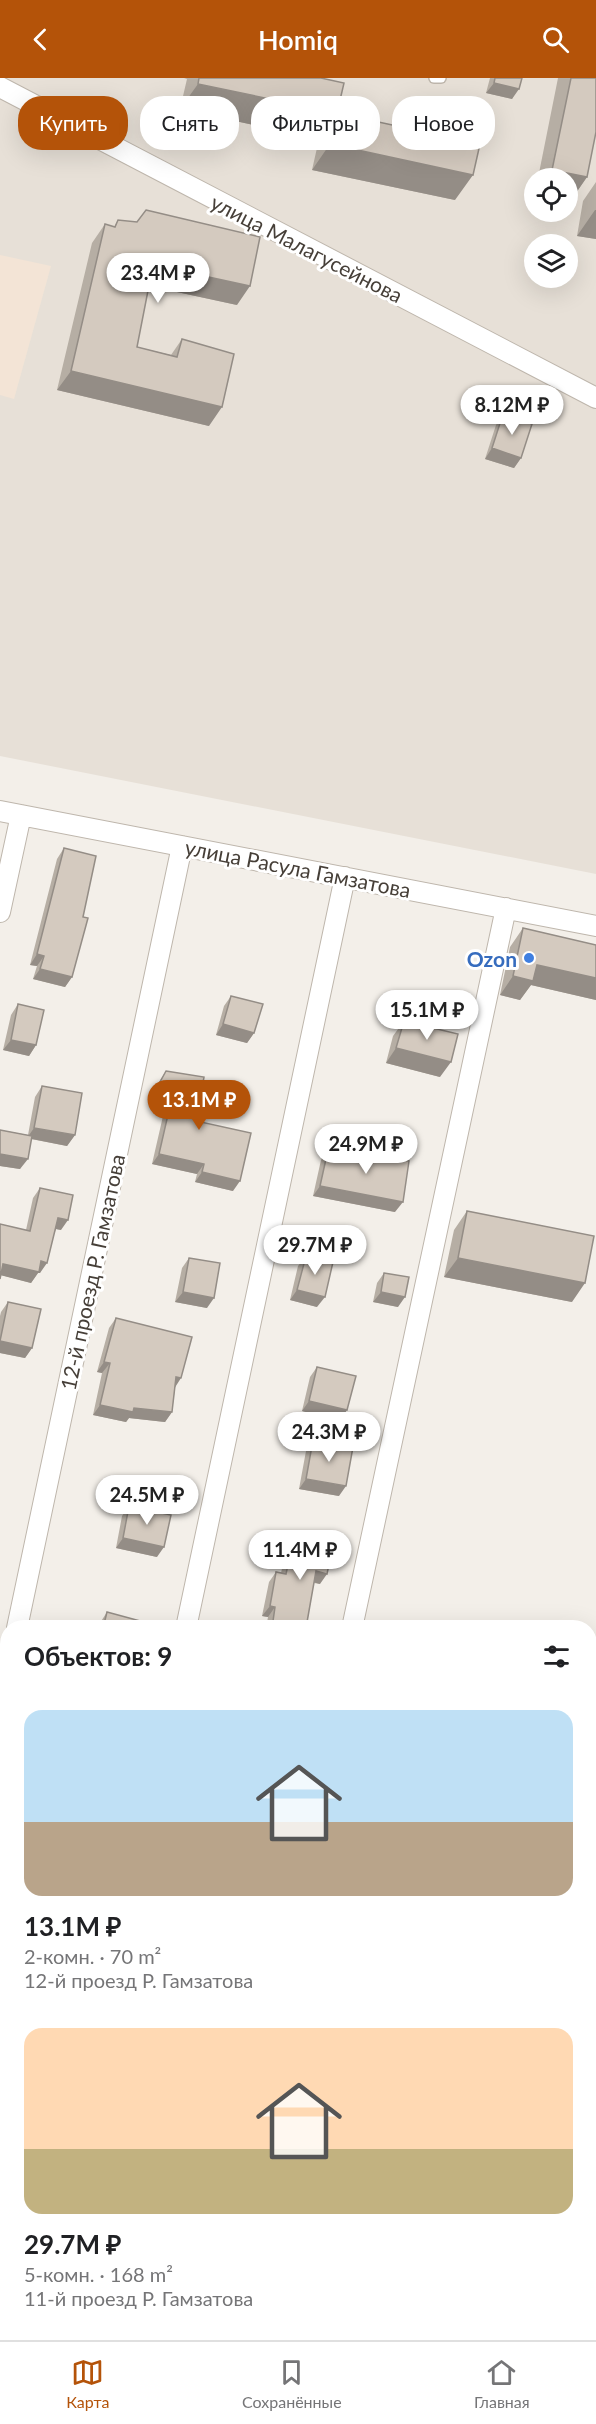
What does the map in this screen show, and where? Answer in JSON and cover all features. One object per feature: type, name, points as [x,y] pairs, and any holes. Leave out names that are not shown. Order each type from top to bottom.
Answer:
[{"type":"street","name":"улица Малагусейнова","points":[[6,92],[596,398]]},
{"type":"street","name":"улица Расула Гамзатова","points":[[0,811],[596,926]]},
{"type":"street","points":[[0,912],[21,815]]},
{"type":"street","name":"12-й проезд Р. Гамзатова","points":[[19,1620],[182,846]]},
{"type":"street","points":[[188,1620],[345,878]]},
{"type":"street","points":[[354,1620],[506,908]]},
{"type":"lane","points":[[434,78],[441,78]]},
{"type":"shaded area","points":[[0,78],[596,78],[596,874],[0,756]]},
{"type":"shaded area","points":[[0,255],[51,266],[14,399],[0,395]]},
{"type":"building","points":[[199,78],[321,78],[344,83],[341,96],[256,96],[198,84]]},
{"type":"building","points":[[495,78],[522,78],[519,89],[494,83]]},
{"type":"building","points":[[571,78],[596,78],[596,132],[587,177],[578,175],[578,168],[552,168]]},
{"type":"building","points":[[380,122],[392,125],[392,150],[479,150],[473,175],[358,150],[380,150]]},
{"type":"building","points":[[146,210],[260,237],[250,286],[153,265],[137,347],[177,357],[182,339],[234,354],[222,407],[71,371],[105,224],[115,227],[118,220],[137,222]]},
{"type":"building","points":[[503,414],[532,424],[521,458],[492,448]]},
{"type":"building","points":[[64,848],[96,856],[83,917],[88,918],[72,977],[40,969],[44,956],[37,954]]},
{"type":"building","points":[[523,928],[596,945],[596,978],[537,965],[533,981],[513,976]]},
{"type":"building","points":[[231,996],[263,1004],[254,1033],[223,1024]]},
{"type":"building","points":[[18,1004],[44,1010],[36,1045],[11,1040]]},
{"type":"building","points":[[404,1021],[458,1034],[451,1062],[396,1048]]},
{"type":"building","points":[[166,1071],[204,1077],[196,1121],[251,1133],[240,1181],[202,1172],[204,1164],[159,1154],[170,1106],[162,1105],[164,1093],[160,1082]]},
{"type":"building","points":[[42,1086],[82,1093],[75,1135],[34,1128]]},
{"type":"building","points":[[0,1130],[32,1136],[28,1159],[0,1154]]},
{"type":"building","points":[[328,1150],[371,1159],[371,1155],[409,1161],[403,1202],[320,1186]]},
{"type":"building","points":[[40,1188],[73,1195],[68,1220],[58,1218],[47,1263],[41,1261],[39,1272],[3,1264],[0,1279],[0,1224],[30,1231]]},
{"type":"building","points":[[467,1211],[594,1236],[585,1283],[458,1258]]},
{"type":"building","points":[[306,1256],[333,1262],[325,1297],[297,1290]]},
{"type":"building","points":[[189,1258],[220,1263],[214,1298],[183,1292]]},
{"type":"building","points":[[384,1273],[409,1277],[405,1297],[381,1292]]},
{"type":"building","points":[[8,1302],[41,1309],[32,1348],[0,1341]]},
{"type":"building","points":[[116,1318],[192,1337],[181,1378],[176,1377],[172,1412],[134,1408],[133,1412],[100,1405],[110,1363],[104,1362]]},
{"type":"building","points":[[317,1367],[356,1376],[347,1410],[309,1401]]},
{"type":"building","points":[[313,1440],[353,1447],[346,1486],[306,1479]]},
{"type":"building","points":[[129,1506],[171,1515],[164,1547],[123,1538]]},
{"type":"building","points":[[295,1532],[334,1540],[327,1574],[316,1571],[307,1620],[273,1620],[275,1607],[270,1606],[276,1572],[286,1574]]},
{"type":"building","points":[[107,1612],[137,1620],[105,1620]]},
{"type":"place","name":"Ozon","points":[[529,958]]}]
